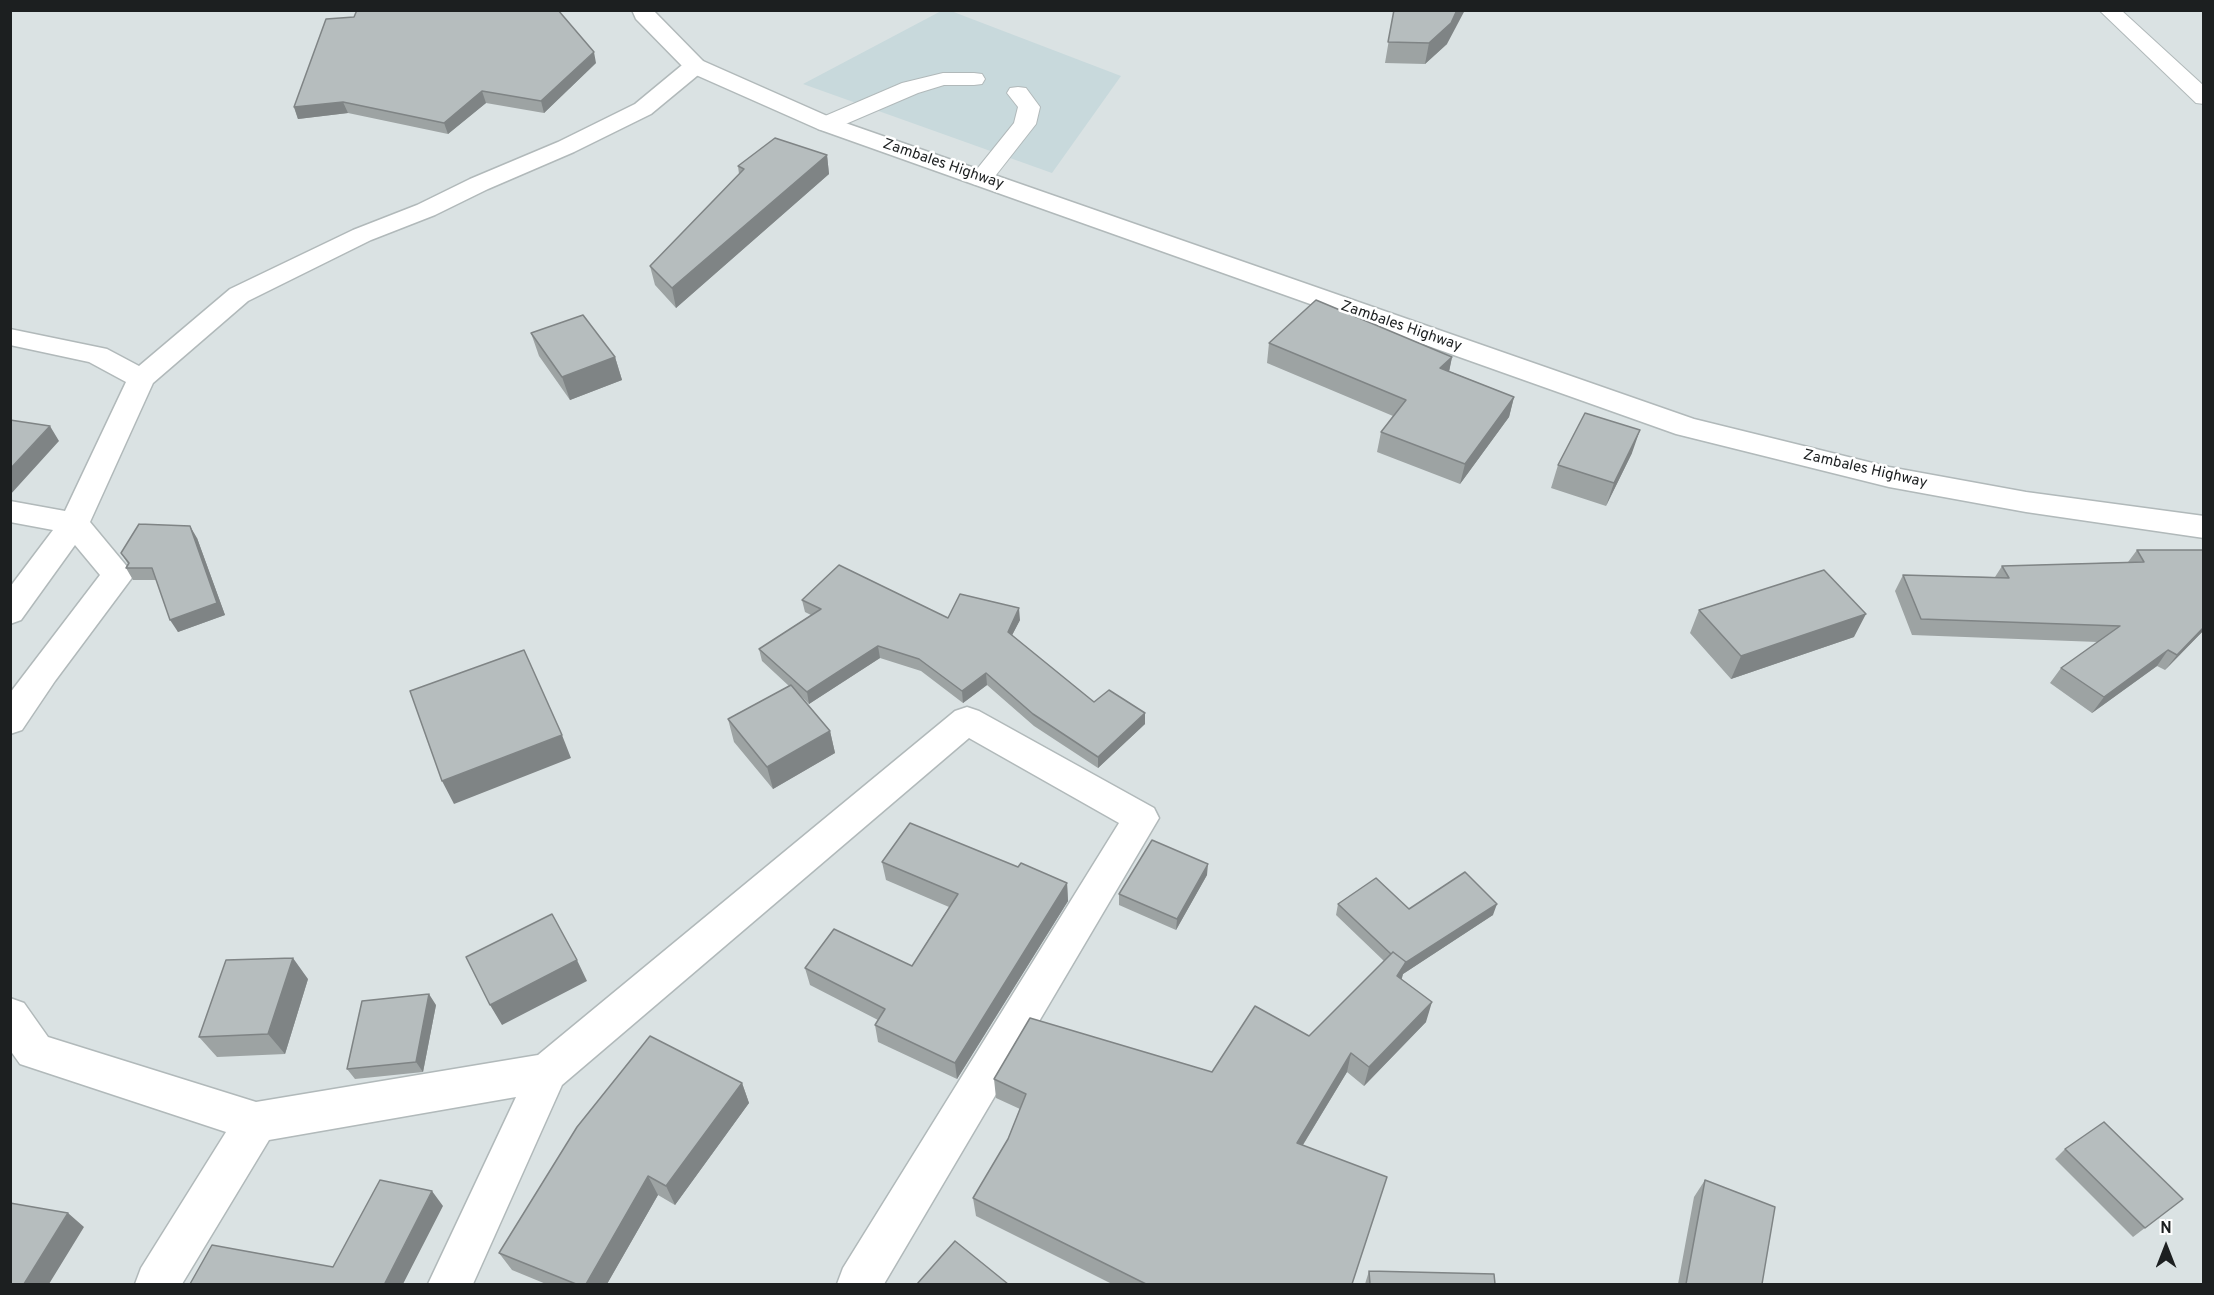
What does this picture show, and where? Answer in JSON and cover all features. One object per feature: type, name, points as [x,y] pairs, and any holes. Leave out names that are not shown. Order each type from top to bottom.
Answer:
[{"type":"street","name":"Zambales Highway","points":[[642,10],[643,15],[695,66],[826,124],[1686,428],[1889,477],[2026,502],[2204,527]]},
{"type":"street","points":[[10,612],[74,523],[141,380],[239,295],[362,235],[426,210],[634,114],[695,66]]},
{"type":"street","points":[[10,337],[97,355],[141,380]]},
{"type":"street","points":[[10,361],[97,355]]},
{"type":"street","points":[[10,511],[74,523],[118,575],[44,672],[10,721]]},
{"type":"street","points":[[450,1284],[548,1072],[967,720],[1141,818],[859,1284]]},
{"type":"street","points":[[10,1016],[34,1051],[256,1122],[548,1072]]},
{"type":"street","points":[[157,1284],[256,1122]]},
{"type":"lane","points":[[2109,10],[2204,98]]},
{"type":"lane","points":[[826,124],[910,88],[943,80],[974,80]]},
{"type":"lane","points":[[981,179],[1025,123],[1029,107],[1018,93]]},
{"type":"shaded area","points":[[943,10],[951,11],[1121,76],[1052,173],[803,84]]},
{"type":"building","points":[[357,10],[558,10],[594,52],[541,101],[482,91],[444,123],[343,102],[294,107],[326,19],[354,17]]},
{"type":"building","points":[[1394,10],[1457,10],[1451,23],[1429,43],[1388,42]]},
{"type":"building","points":[[775,138],[827,155],[672,288],[650,266],[744,169],[738,166]]},
{"type":"building","points":[[1316,300],[1452,357],[1440,368],[1514,397],[1465,464],[1381,432],[1406,400],[1269,343]]},
{"type":"building","points":[[583,315],[615,357],[562,377],[531,333]]},
{"type":"building","points":[[1585,413],[1640,430],[1614,483],[1558,465]]},
{"type":"building","points":[[10,420],[50,426],[10,469]]},
{"type":"building","points":[[139,524],[190,526],[217,603],[170,620],[152,568],[126,568],[129,563],[121,553]]},
{"type":"building","points":[[2137,550],[2204,550],[2204,627],[2177,655],[2168,650],[2104,697],[2061,668],[2120,626],[1921,619],[1903,575],[2009,578],[2002,566],[2144,562]]},
{"type":"building","points":[[839,565],[948,618],[960,594],[1019,608],[1008,632],[1094,702],[1109,690],[1145,713],[1098,757],[1033,714],[986,673],[962,691],[919,659],[878,646],[807,692],[759,649],[821,609],[802,600]]},
{"type":"building","points":[[1824,570],[1866,614],[1741,656],[1699,610]]},
{"type":"building","points":[[524,650],[562,735],[442,781],[410,691]]},
{"type":"building","points":[[791,685],[830,731],[767,767],[728,719]]},
{"type":"building","points":[[910,823],[1018,867],[1021,863],[1067,883],[955,1063],[875,1025],[885,1009],[805,968],[834,929],[912,966],[958,894],[882,862]]},
{"type":"building","points":[[1152,840],[1208,864],[1177,919],[1119,894]]},
{"type":"building","points":[[1465,872],[1497,904],[1405,963],[1393,952],[1391,954],[1338,904],[1376,878],[1409,909]]},
{"type":"building","points":[[552,914],[577,960],[490,1005],[466,957]]},
{"type":"building","points":[[1393,952],[1406,962],[1397,976],[1432,1002],[1369,1067],[1351,1053],[1297,1143],[1387,1177],[1352,1284],[1146,1284],[973,1198],[1008,1139],[1026,1094],[994,1079],[1030,1018],[1212,1072],[1255,1006],[1309,1036]]},
{"type":"building","points":[[293,958],[268,1034],[199,1037],[226,960]]},
{"type":"building","points":[[429,994],[416,1062],[347,1069],[362,1001]]},
{"type":"building","points":[[650,1036],[742,1083],[666,1186],[648,1176],[586,1284],[576,1284],[499,1253],[577,1127]]},
{"type":"building","points":[[2104,1122],[2183,1199],[2145,1228],[2065,1149]]},
{"type":"building","points":[[380,1180],[432,1191],[385,1283],[393,1284],[190,1284],[212,1245],[333,1267]]},
{"type":"building","points":[[1705,1180],[1775,1207],[1762,1284],[1686,1284]]},
{"type":"building","points":[[10,1203],[68,1213],[24,1284],[10,1284]]},
{"type":"building","points":[[955,1241],[1008,1284],[917,1284]]},
{"type":"building","points":[[1369,1271],[1494,1274],[1495,1284],[1370,1284]]}]
